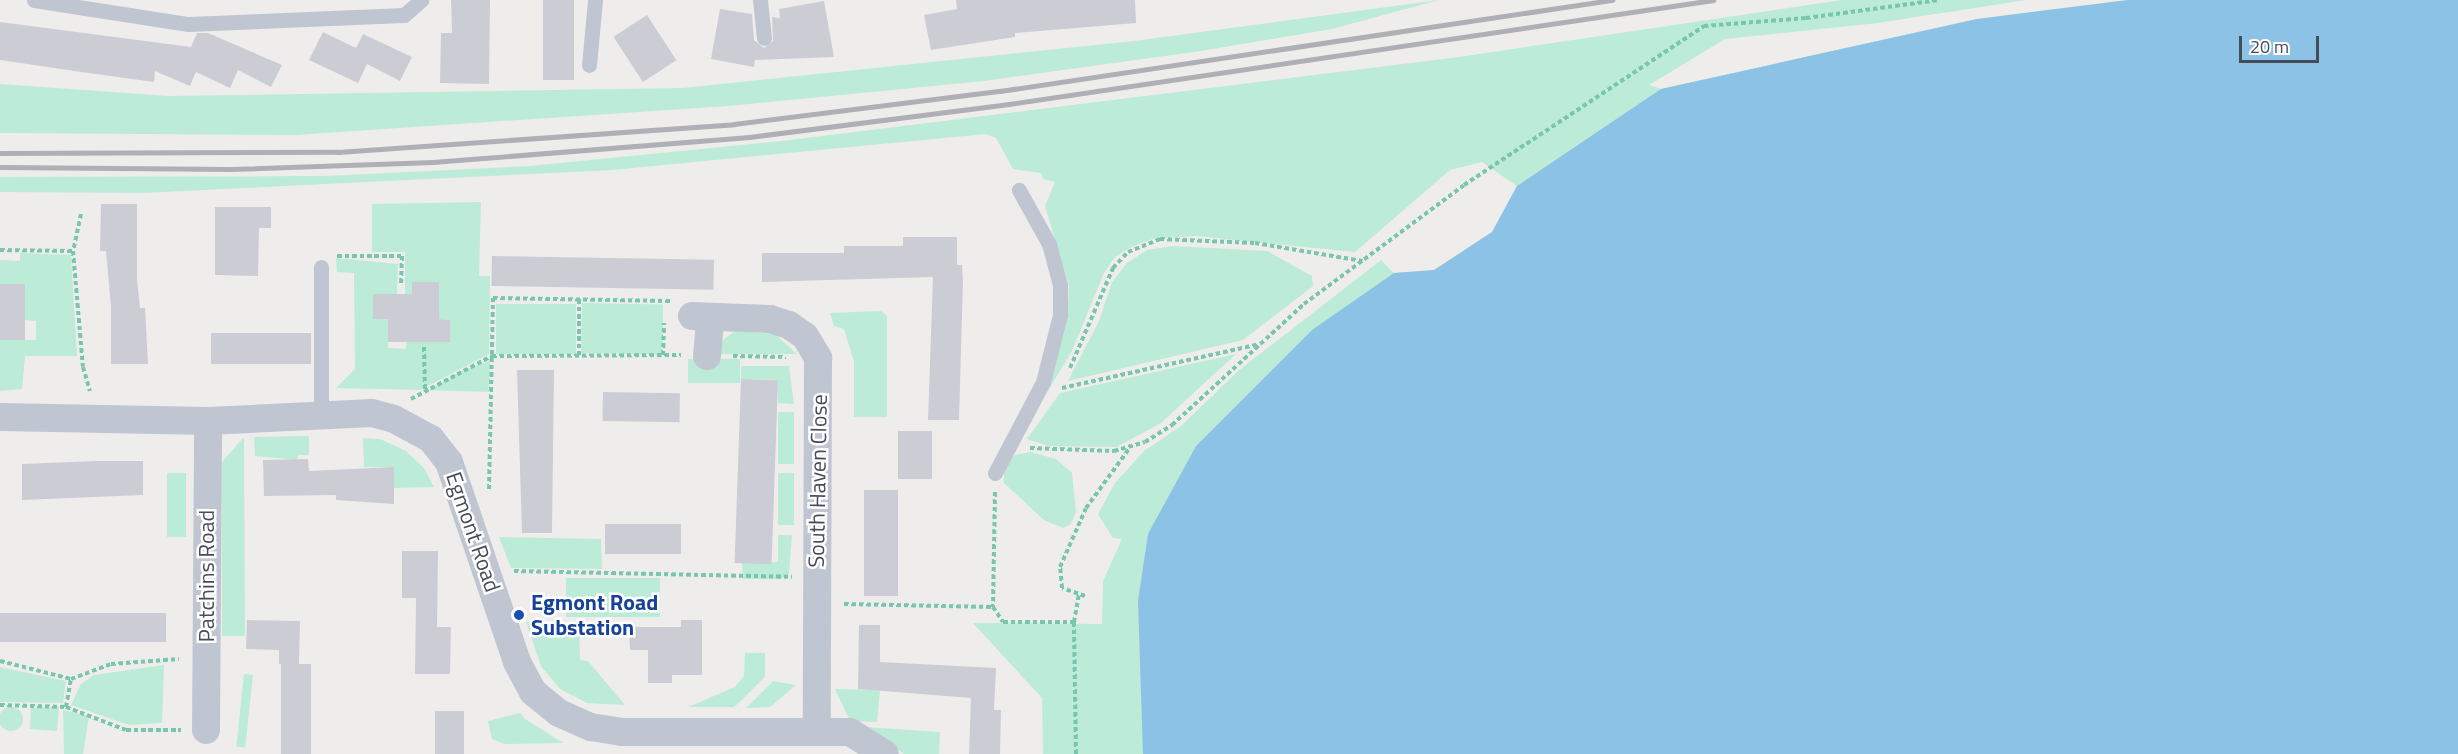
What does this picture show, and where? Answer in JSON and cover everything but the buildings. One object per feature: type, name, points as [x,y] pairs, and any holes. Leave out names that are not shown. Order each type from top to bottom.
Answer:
[{"type":"street","points":[[707,356],[701,317],[771,319],[789,325],[805,336],[818,358]]},
{"type":"street","name":"South Haven Close","points":[[817,729],[815,603],[818,358]]},
{"type":"street","name":"Egmont Road","points":[[0,417],[208,421],[321,415],[382,416],[431,439],[449,462],[517,662],[533,692],[575,722],[647,743],[817,729],[850,732],[885,754]]},
{"type":"street","name":"Patchins Road","points":[[206,730],[208,421]]},
{"type":"lane","points":[[34,0],[188,24],[404,15],[421,0]]},
{"type":"lane","points":[[589,65],[595,0]]},
{"type":"lane","points":[[760,0],[764,38]]},
{"type":"lane","points":[[994,473],[1043,382],[1060,315],[1060,285],[1049,244],[1019,190]]},
{"type":"lane","points":[[321,267],[321,415]]},
{"type":"path","points":[[1026,448],[1088,452],[1132,446],[1172,425],[1304,304],[1464,185],[1704,26],[1806,18],[1939,0]]},
{"type":"path","points":[[81,214],[73,251],[93,419]]},
{"type":"path","points":[[1066,374],[1093,322],[1101,290],[1113,268],[1128,252],[1160,239],[1255,243],[1364,261]]},
{"type":"path","points":[[0,250],[73,251]]},
{"type":"path","points":[[333,256],[402,256],[401,286]]},
{"type":"path","points":[[489,492],[494,298],[675,301],[701,317]]},
{"type":"path","points":[[579,299],[579,355]]},
{"type":"path","points":[[663,355],[665,301]]},
{"type":"path","points":[[1061,382],[1056,390],[1260,344]]},
{"type":"path","points":[[424,347],[425,391]]},
{"type":"path","points":[[382,416],[492,356],[663,355],[818,358]]},
{"type":"path","points":[[1085,596],[1062,588],[1060,567],[1070,536],[1132,446]]},
{"type":"path","points":[[994,473],[993,607],[1003,622],[1074,622]]},
{"type":"path","points":[[486,571],[793,578],[815,603],[993,607]]},
{"type":"path","points":[[1076,754],[1074,622],[1079,594]]},
{"type":"path","points":[[0,662],[71,679],[111,664],[206,655]]},
{"type":"path","points":[[66,707],[71,679]]},
{"type":"path","points":[[0,705],[66,707],[126,730],[206,730]]},
{"type":"green space","points":[[1439,0],[1332,29],[1201,51],[984,81],[728,106],[295,135],[0,133],[0,84],[169,96],[683,88],[1134,41]]},
{"type":"green space","points":[[1842,0],[2026,0],[1878,23],[1725,39],[1649,85],[1661,89],[1977,19],[2128,0],[2458,0],[2212,754],[1043,754],[1042,698],[973,623],[1102,624],[1103,581],[1122,539],[1113,538],[1098,514],[1115,483],[1144,451],[1181,426],[1238,371],[1381,260],[1394,273],[1434,270],[1492,232],[1517,186],[1482,162],[1450,170],[1355,252],[1196,236],[1155,238],[1131,247],[1115,257],[1104,273],[1072,351],[1043,399],[1067,321],[1069,286],[1045,206],[1055,182],[1043,179],[1041,173],[1013,169],[996,138],[986,134],[612,170],[143,193],[0,192],[0,177],[326,176],[530,166],[782,141],[1459,57]]},
{"type":"green space","points":[[481,202],[479,276],[490,276],[489,354],[420,390],[336,388],[355,369],[354,273],[337,272],[336,258],[398,264],[397,294],[373,319],[388,319],[388,348],[406,349],[406,342],[450,342],[450,320],[439,319],[439,282],[412,282],[412,294],[405,294],[405,252],[372,252],[372,204]]},
{"type":"green space","points":[[1173,246],[1267,251],[1312,276],[1313,286],[1243,340],[1068,381],[1099,321],[1112,282],[1127,263],[1147,250]]},
{"type":"green space","points":[[20,253],[71,255],[77,356],[25,356],[22,389],[0,391],[0,340],[36,340],[36,321],[25,320],[25,284],[0,284],[0,260],[20,261]]},
{"type":"green space","points":[[582,303],[663,304],[662,354],[581,353]]},
{"type":"green space","points":[[496,304],[576,304],[576,354],[496,354]]},
{"type":"green space","points":[[881,311],[887,316],[887,417],[854,417],[854,362],[844,329],[834,326],[830,313]]},
{"type":"green space","points":[[735,331],[775,334],[797,354],[719,354],[723,340]]},
{"type":"green space","points":[[1236,354],[1161,423],[1117,447],[1048,446],[1027,439],[1060,393]]},
{"type":"green space","points":[[688,359],[740,359],[740,383],[688,383]]},
{"type":"green space","points":[[490,361],[489,392],[428,390],[463,370]]},
{"type":"green space","points":[[741,366],[789,366],[794,404],[778,403],[778,380],[741,379]]},
{"type":"green space","points":[[778,412],[794,412],[794,464],[778,464]]},
{"type":"green space","points":[[309,436],[309,455],[298,455],[298,460],[255,456],[254,437]]},
{"type":"green space","points":[[244,437],[245,636],[222,636],[222,462]]},
{"type":"green space","points":[[363,438],[380,439],[406,451],[424,468],[434,487],[394,488],[394,467],[364,467]]},
{"type":"green space","points":[[1031,452],[1056,459],[1072,473],[1076,512],[1071,524],[1063,528],[1044,520],[1004,483],[1004,467],[1015,455]]},
{"type":"green space","points":[[167,473],[186,473],[186,537],[167,537]]},
{"type":"green space","points":[[778,473],[794,473],[794,525],[778,525]]},
{"type":"green space","points":[[778,535],[792,535],[789,574],[781,579],[743,579],[742,563],[778,562]]},
{"type":"green space","points":[[499,537],[601,539],[602,569],[511,568]]},
{"type":"green space","points":[[566,578],[660,578],[660,617],[566,617]]},
{"type":"green space","points":[[526,622],[579,624],[580,660],[588,661],[625,705],[587,703],[560,689],[541,666]]},
{"type":"green space","points":[[745,653],[765,653],[765,677],[742,700],[734,707],[688,707],[735,687],[744,676]]},
{"type":"green space","points":[[164,665],[162,723],[129,725],[71,705],[81,684],[94,675]]},
{"type":"green space","points":[[0,667],[66,681],[63,703],[0,702]]},
{"type":"green space","points":[[244,674],[253,675],[245,748],[236,747]]},
{"type":"green space","points":[[773,681],[796,685],[770,707],[746,708]]},
{"type":"green space","points":[[835,689],[880,690],[877,722],[850,721]]},
{"type":"green space","points":[[6,707],[16,707],[23,714],[23,724],[16,731],[6,731],[-1,724],[-1,714]]},
{"type":"green space","points":[[59,707],[57,731],[30,729],[31,708]]},
{"type":"green space","points":[[63,710],[89,716],[83,754],[64,754]]},
{"type":"green space","points":[[520,713],[525,719],[563,743],[504,744],[492,739],[488,721]]},
{"type":"green space","points":[[865,727],[940,732],[939,754],[904,754]]},
{"type":"water","points":[[2128,0],[2458,0],[2458,754],[1143,754],[1138,601],[1148,534],[1196,446],[1312,330],[1394,273],[1434,270],[1492,232],[1517,186],[1661,89],[1977,19]]},
{"type":"railway","points":[[0,153],[338,152],[734,124],[1000,91],[1612,0]]},
{"type":"railway","points":[[0,167],[231,169],[433,162],[749,137],[1009,104],[1713,0]]},
{"type":"place","name":"Egmont Road Substation","points":[[519,615]]}]
